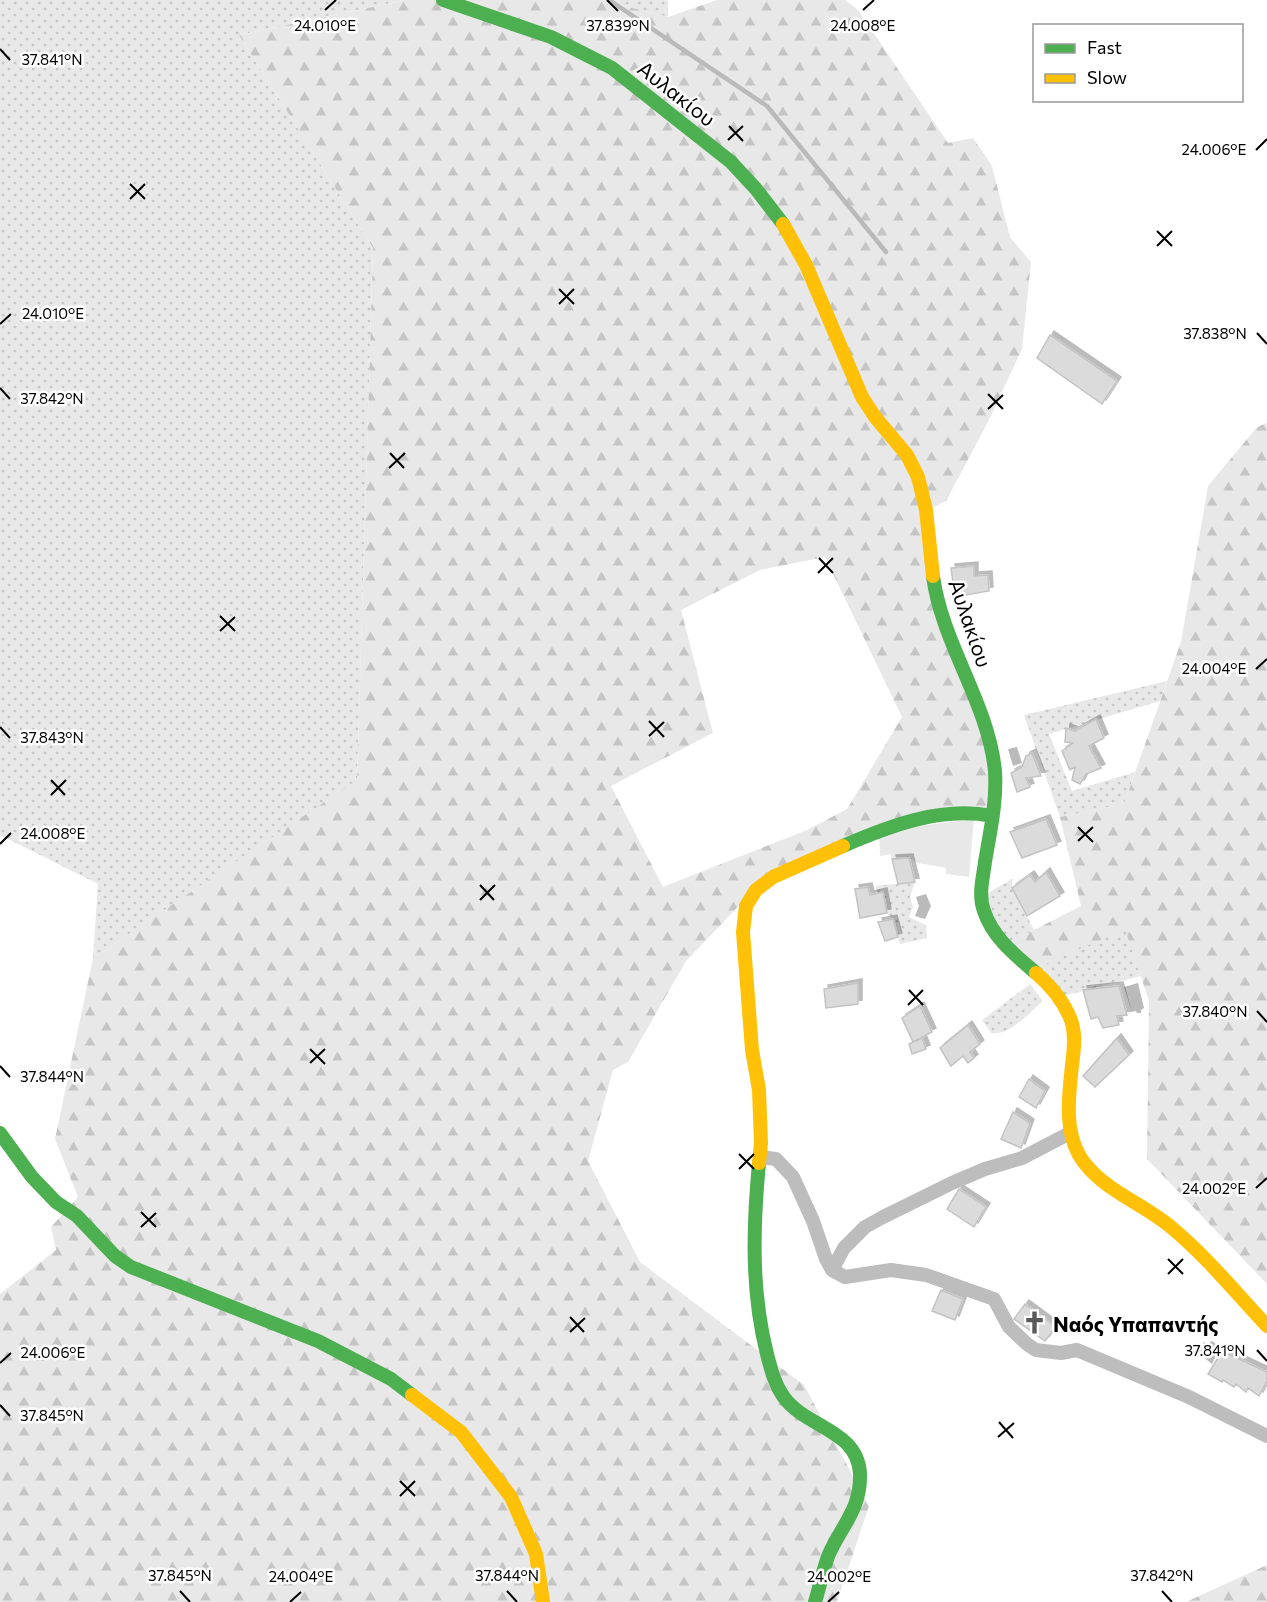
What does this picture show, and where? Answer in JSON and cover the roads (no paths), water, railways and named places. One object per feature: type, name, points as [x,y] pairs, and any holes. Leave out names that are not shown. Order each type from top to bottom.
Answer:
[{"type":"street","name":"Αυλακίου","points":[[443,0],[546,33],[605,64],[736,167],[763,198],[783,226],[806,265],[868,410],[907,456],[917,474],[924,502],[936,597],[968,679],[993,759],[996,787],[982,884],[983,909],[1001,943],[1050,985],[1070,1017],[1074,1042],[1070,1133],[1078,1153],[1104,1184],[1141,1205],[1182,1236],[1267,1326]]},
{"type":"street","points":[[815,1602],[829,1554],[855,1509],[860,1475],[857,1457],[849,1444],[805,1416],[784,1398],[772,1378],[762,1335],[753,1260],[754,1213],[760,1157],[759,1090],[752,1050],[743,932],[746,906],[756,890],[773,876],[879,831],[929,816],[977,813],[992,816]]},
{"type":"street","points":[[0,1133],[32,1177],[56,1202],[77,1216],[115,1256],[131,1267],[318,1341],[392,1379],[461,1432],[511,1497],[536,1554],[543,1602]]},
{"type":"street","points":[[832,1270],[844,1248],[865,1227],[952,1183],[985,1169],[1022,1158],[1070,1133]]},
{"type":"street","points":[[760,1157],[776,1159],[793,1177],[813,1221],[825,1259],[832,1270],[846,1277],[891,1270],[926,1275],[994,1299],[1014,1332],[1036,1350],[1061,1353],[1077,1350],[1189,1397],[1267,1436]]},
{"type":"waterway","points":[[609,0],[767,106],[886,252]]},
{"type":"place","name":"Ναός Υπαπαντής","points":[[1035,1323]]}]
